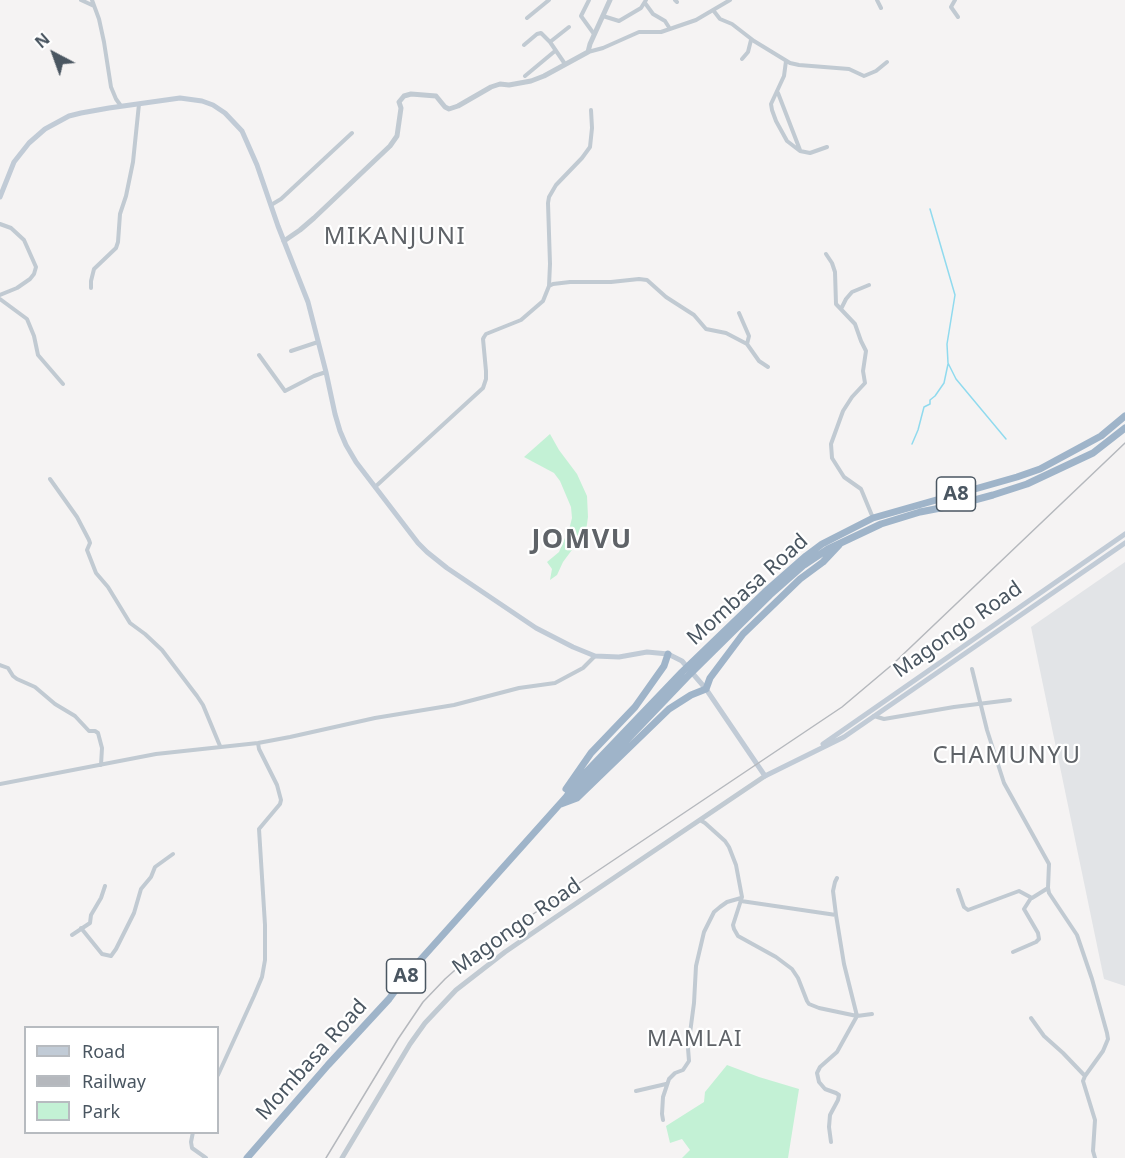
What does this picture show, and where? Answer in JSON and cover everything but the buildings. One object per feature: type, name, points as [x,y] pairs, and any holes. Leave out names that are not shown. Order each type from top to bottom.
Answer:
[{"type":"highway","name":"Mombasa Road","points":[[745,615],[765,592],[822,544],[873,518],[1040,469],[1101,436],[1125,416]]},
{"type":"highway","name":"Mombasa Road","points":[[248,1158],[327,1065],[389,999],[406,976],[567,796],[571,788],[682,672],[791,576],[821,553],[880,524],[920,512],[984,498],[1027,484],[1093,453],[1125,428]]},
{"type":"highway","points":[[558,805],[578,798],[669,709],[691,694],[706,689],[710,678],[743,634],[842,542]]},
{"type":"highway","points":[[558,805],[564,792],[591,753],[635,707],[664,666],[668,654]]},
{"type":"main road","points":[[0,197],[14,162],[29,143],[45,129],[69,116],[81,112],[180,98],[208,103],[225,113],[244,134],[308,302],[339,430],[356,462],[418,543],[437,561],[536,628],[566,644],[595,656],[619,657],[647,652],[668,654],[682,661],[706,689],[765,776]]},
{"type":"main road","name":"Magongo Road","points":[[810,754],[1125,534]]},
{"type":"main road","name":"Magongo Road","points":[[765,776],[844,737],[1125,543]]},
{"type":"street","points":[[81,0],[95,7]]},
{"type":"street","points":[[92,0],[104,42],[111,87],[122,106]]},
{"type":"street","points":[[527,18],[549,0]]},
{"type":"street","points":[[589,0],[581,16],[594,34]]},
{"type":"street","points":[[588,52],[610,0]]},
{"type":"street","points":[[877,0],[881,8]]},
{"type":"street","points":[[955,0],[951,8],[958,17]]},
{"type":"street","points":[[603,16],[619,21],[638,10],[645,1],[653,14],[666,21],[670,29]]},
{"type":"street","points":[[284,240],[307,224],[390,146],[397,136],[401,108],[399,102],[404,96],[411,94],[436,96],[449,109],[491,87],[531,81],[544,76],[588,52],[639,32],[661,32],[696,20],[727,1]]},
{"type":"street","points":[[713,10],[720,19],[732,24],[752,40],[786,61],[799,65],[849,69],[864,76],[876,71],[887,62]]},
{"type":"street","points":[[550,42],[569,27]]},
{"type":"street","points":[[524,45],[539,33],[542,34],[566,64]]},
{"type":"street","points":[[742,59],[748,52],[752,40]]},
{"type":"street","points":[[525,76],[555,51]]},
{"type":"street","points":[[786,61],[784,76],[771,104],[776,121],[787,141],[800,151],[810,153],[826,147]]},
{"type":"street","points":[[778,92],[800,151]]},
{"type":"street","points":[[91,288],[94,269],[117,245],[120,213],[133,162],[139,104]]},
{"type":"street","points":[[375,488],[483,387],[486,372],[483,339],[486,334],[521,320],[543,301],[549,286],[549,197],[556,184],[576,165],[590,147],[591,110]]},
{"type":"street","points":[[271,205],[281,199],[352,133]]},
{"type":"street","points":[[0,224],[11,228],[24,240],[36,267],[30,279],[0,297],[27,319],[38,355],[63,384]]},
{"type":"street","points":[[826,254],[834,267],[835,301],[855,324],[866,351],[863,371],[864,385],[843,411],[831,444],[832,458],[844,477],[861,489],[873,518]]},
{"type":"street","points":[[549,286],[560,282],[611,282],[643,279],[694,315],[706,329],[726,333],[747,344],[759,361],[768,367]]},
{"type":"street","points":[[841,309],[852,292],[869,285]]},
{"type":"street","points":[[739,313],[749,336],[747,344]]},
{"type":"street","points":[[291,351],[318,342]]},
{"type":"street","points":[[259,355],[285,391],[326,372]]},
{"type":"street","points":[[50,479],[77,517],[89,540],[87,550],[96,573],[108,587],[130,623],[146,634],[162,650],[197,696],[220,746]]},
{"type":"street","points":[[0,784],[156,754],[290,737],[375,718],[454,705],[519,688],[555,683],[583,668],[595,656]]},
{"type":"street","points":[[0,664],[8,668],[16,679],[35,687],[55,704],[75,716],[89,731],[98,733],[102,748],[101,765]]},
{"type":"street","points":[[972,669],[987,730],[1004,783],[1049,864],[1048,888],[1051,897],[1077,934],[1107,1033],[1108,1038],[1103,1051],[1083,1081],[1095,1120],[1093,1151],[1095,1158]]},
{"type":"street","points":[[874,716],[884,719],[1011,700]]},
{"type":"street","points":[[219,1073],[262,977],[265,960],[259,829],[281,800],[277,785],[259,749],[258,742]]},
{"type":"street","name":"Magongo Road","points":[[342,1158],[425,1023],[456,990],[552,919],[765,776]]},
{"type":"street","points":[[699,820],[721,837],[729,847],[736,865],[742,899],[733,925],[738,936],[776,957],[792,969],[809,1004],[857,1016],[872,1014]]},
{"type":"street","points":[[81,928],[102,954],[111,956],[134,913],[141,889],[152,877],[154,867],[173,854]]},
{"type":"street","points":[[831,1142],[830,1115],[839,1095],[825,1089],[819,1082],[817,1072],[837,1052],[857,1016],[844,964],[836,915],[833,891],[837,878]]},
{"type":"street","points":[[72,935],[90,923],[90,915],[101,898],[105,886]]},
{"type":"street","points":[[1012,952],[1039,939],[1024,909],[1031,898],[1048,888]]},
{"type":"street","points":[[958,890],[966,910],[1019,891],[1031,898]]},
{"type":"street","points":[[663,1120],[663,1097],[667,1084],[672,1075],[683,1070],[689,1061],[688,1048],[696,966],[704,932],[714,912],[727,902],[742,899],[836,915]]},
{"type":"street","points":[[1031,1018],[1044,1036],[1085,1076]]},
{"type":"street","points":[[636,1091],[667,1084]]},
{"type":"street","points":[[193,1134],[192,1148],[206,1158]]},
{"type":"shaded area","points":[[1125,562],[1125,986],[1104,979],[1031,627]]},
{"type":"green space","points":[[550,434],[577,474],[587,496],[588,517],[586,531],[563,562],[557,575],[550,580],[552,569],[547,562],[559,552],[570,526],[571,507],[554,473],[524,457]]},
{"type":"green space","points":[[727,1065],[799,1089],[788,1158],[682,1158],[690,1150],[682,1139],[670,1143],[666,1126],[704,1102],[705,1092]]},
{"type":"waterway","points":[[930,209],[955,295],[947,344],[948,363],[956,379],[1006,439]]},
{"type":"waterway","points":[[912,444],[924,407],[930,404],[930,400],[944,383],[948,364]]},
{"type":"railway","points":[[326,1158],[398,1039],[423,1002],[445,979],[472,955],[842,707],[893,664],[1125,443]]},
{"type":"district","name":"MIKANJUNI","points":[[395,237]]},
{"type":"district","name":"JOMVU","points":[[582,540]]},
{"type":"district","name":"CHAMUNYU","points":[[1007,756]]},
{"type":"district","name":"MAMLAI","points":[[695,1040]]}]
